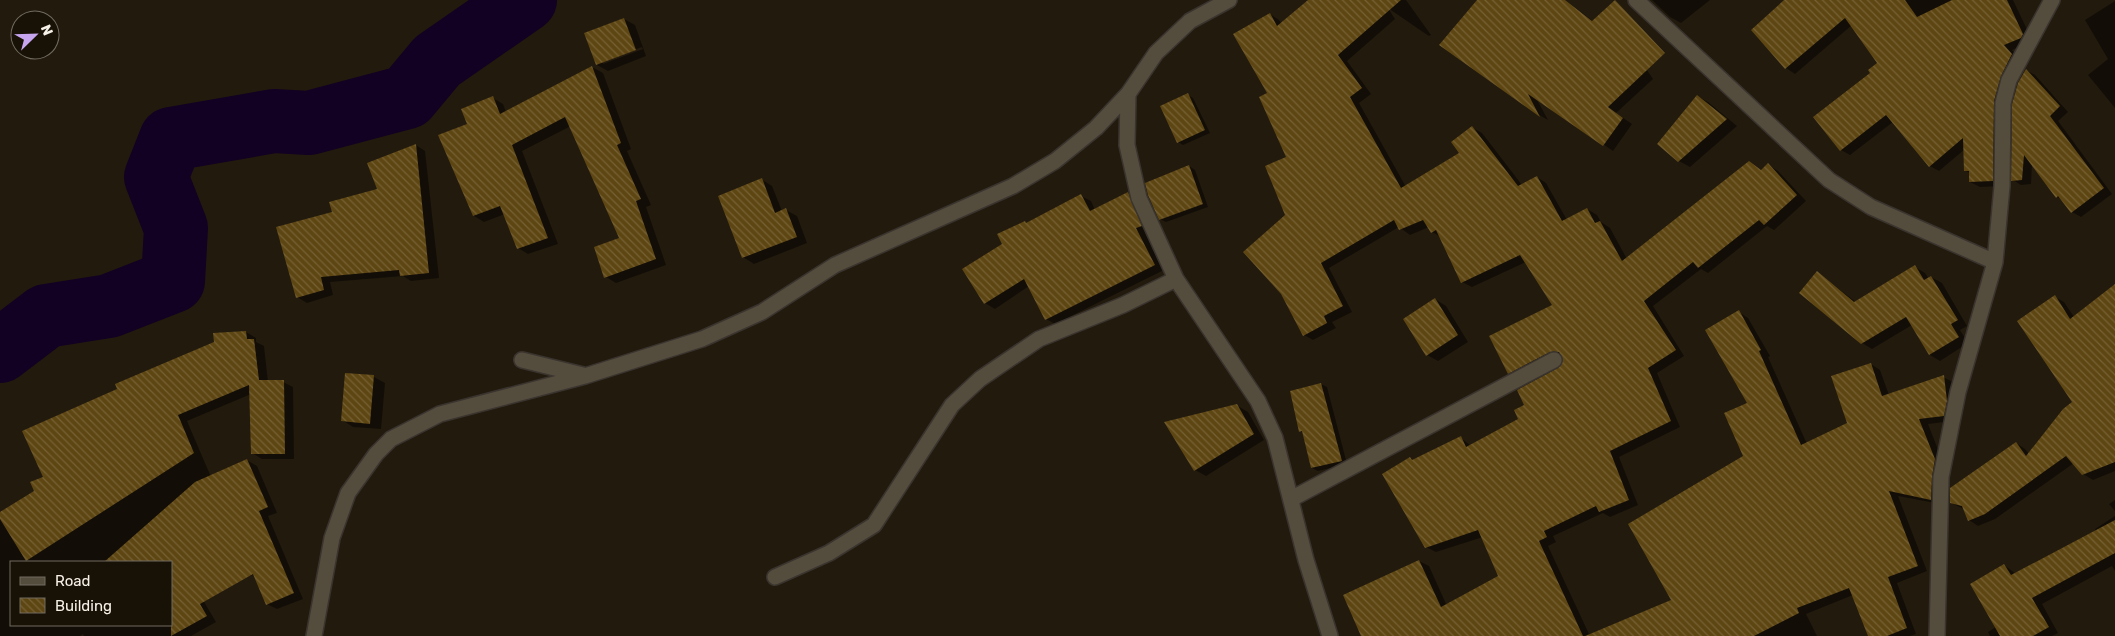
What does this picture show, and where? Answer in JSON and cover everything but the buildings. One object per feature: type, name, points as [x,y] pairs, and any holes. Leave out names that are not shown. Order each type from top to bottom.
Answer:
[{"type":"street","points":[[314,636],[332,538],[348,493],[376,454],[391,439],[440,414],[585,376],[702,340],[762,312],[835,265],[1013,186],[1055,161],[1089,134],[1128,94],[1156,53],[1190,21],[1229,0]]},
{"type":"street","points":[[1636,0],[1829,180],[1871,207],[1996,262]]},
{"type":"street","points":[[1937,636],[1941,477],[1958,392],[1996,262],[2002,186],[2003,103],[2009,80],[2052,0]]},
{"type":"street","points":[[1128,94],[1127,145],[1139,198],[1176,279],[1258,401],[1275,438],[1306,560],[1330,636]]},
{"type":"street","points":[[775,577],[829,553],[874,525],[952,405],[980,378],[1038,339],[1122,305],[1176,279]]},
{"type":"street","points":[[522,360],[585,376]]},
{"type":"street","points":[[1291,499],[1554,360]]},
{"type":"waterway","points":[[0,351],[46,316],[109,306],[173,281],[176,228],[156,177],[171,139],[274,121],[309,123],[407,97],[437,61],[525,0]]}]
